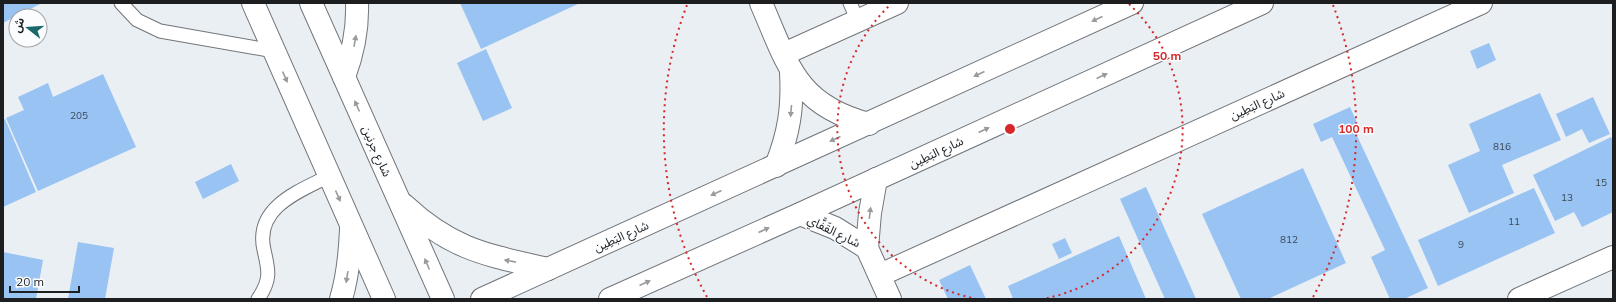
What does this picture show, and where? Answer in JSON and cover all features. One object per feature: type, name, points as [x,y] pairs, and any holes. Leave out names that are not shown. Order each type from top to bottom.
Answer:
[{"type":"main road","points":[[253,3],[384,299]]},
{"type":"main road","name":"شارع جرنين","points":[[311,3],[443,299]]},
{"type":"main road","points":[[344,77],[354,47],[357,31],[357,3]]},
{"type":"main road","points":[[761,3],[788,63],[802,86],[832,111],[850,119],[869,124]]},
{"type":"main road","points":[[788,63],[854,12],[897,3]]},
{"type":"main road","name":"شارع البَطِين","points":[[482,299],[1132,3]]},
{"type":"main road","name":"شارع البَطِين","points":[[610,299],[1262,3]]},
{"type":"main road","name":"شارع البَطِين","points":[[880,275],[1481,3]]},
{"type":"main road","points":[[776,166],[785,143],[791,120],[793,96],[788,63]]},
{"type":"main road","name":"شارع القَفَّاي","points":[[876,179],[870,213],[867,248],[890,299]]},
{"type":"main road","points":[[399,201],[420,220],[444,236],[470,250],[495,258],[548,269]]},
{"type":"main road","name":"شارع القَفَّاي","points":[[800,214],[835,228],[867,248]]},
{"type":"main road","points":[[341,299],[346,282],[352,226]]},
{"type":"main road","points":[[1519,299],[1613,257]]},
{"type":"lane","points":[[121,3],[137,20],[160,31],[274,51]]},
{"type":"lane","points":[[258,299],[264,291],[268,276],[263,239],[268,219],[281,202],[329,176]]},
{"type":"building","points":[[3,3],[42,3],[32,8],[8,8],[8,20],[3,23]]},
{"type":"building","points":[[460,3],[580,3],[481,49]]},
{"type":"building","points":[[1489,43],[1496,60],[1477,69],[1470,51]]},
{"type":"building","points":[[486,49],[512,108],[483,121],[457,63]]},
{"type":"building","points":[[103,74],[136,147],[38,191],[6,118],[24,110],[18,97],[48,83],[53,97]]},
{"type":"building","points":[[1540,93],[1561,140],[1502,165],[1514,193],[1469,213],[1448,165],[1480,151],[1469,124]]},
{"type":"building","points":[[1593,97],[1610,134],[1589,143],[1582,129],[1566,137],[1556,114]]},
{"type":"building","points":[[1350,107],[1358,125],[1353,127],[1428,288],[1404,299],[1390,299],[1371,257],[1385,250],[1332,137],[1321,142],[1313,124]]},
{"type":"building","points":[[5,119],[36,192],[3,207],[3,120]]},
{"type":"building","points":[[1611,137],[1613,141],[1613,212],[1582,227],[1574,212],[1555,221],[1533,175]]},
{"type":"building","points":[[231,164],[239,181],[203,199],[195,182]]},
{"type":"building","points":[[1303,168],[1346,263],[1268,299],[1241,299],[1202,214]]},
{"type":"building","points":[[1146,187],[1196,299],[1165,299],[1120,199]]},
{"type":"building","points":[[1534,188],[1555,233],[1438,286],[1418,240]]},
{"type":"building","points":[[1119,236],[1146,299],[1013,299],[1008,286]]},
{"type":"building","points":[[1065,238],[1072,253],[1059,259],[1052,244]]},
{"type":"building","points":[[78,242],[114,248],[105,299],[68,299]]},
{"type":"building","points":[[3,252],[43,260],[36,299],[3,299]]},
{"type":"building","points":[[970,265],[986,299],[948,299],[939,280]]}]
